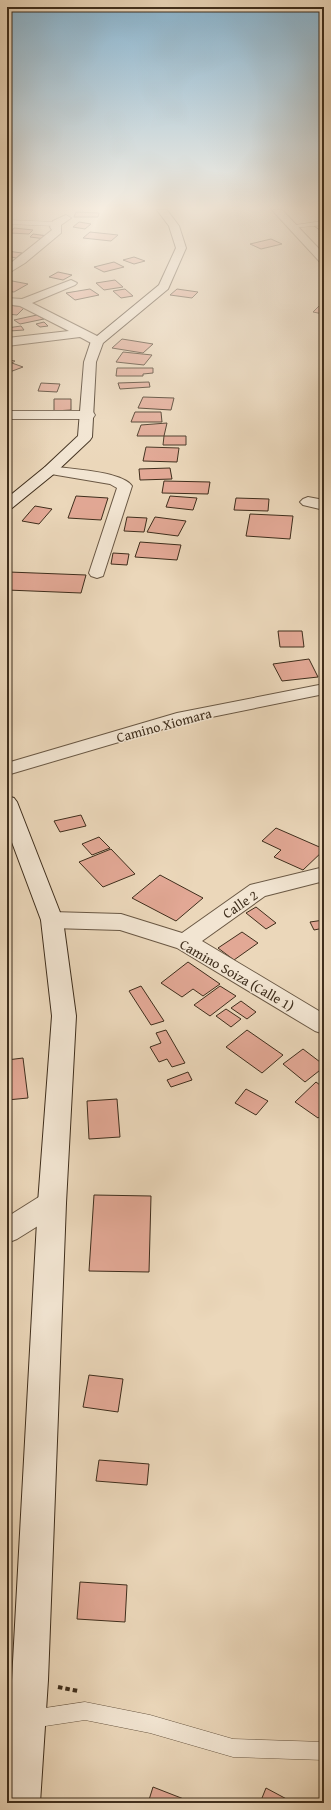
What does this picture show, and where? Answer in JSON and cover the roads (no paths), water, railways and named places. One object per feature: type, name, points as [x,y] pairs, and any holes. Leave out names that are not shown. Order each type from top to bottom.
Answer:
[{"type":"street","points":[[23,303],[43,294]]},
{"type":"street","points":[[7,505],[50,470],[85,437],[88,416],[90,362],[97,341],[155,294]]},
{"type":"street","points":[[7,301],[23,303],[97,341]]},
{"type":"street","points":[[7,342],[83,334]]},
{"type":"street","points":[[7,415],[88,416]]},
{"type":"street","points":[[50,470],[114,480],[125,486],[97,573]]},
{"type":"street","points":[[308,502],[324,505]]},
{"type":"street","name":"Camino Xiomara","points":[[7,769],[184,717],[324,689]]},
{"type":"street","points":[[7,802],[52,920],[64,1016],[52,1203],[28,1720],[22,1803]]},
{"type":"street","name":"Calle 2","points":[[185,942],[258,890],[324,874]]},
{"type":"street","name":"Camino Soiza (Calle 1)","points":[[52,920],[121,922],[185,942],[323,1026]]},
{"type":"street","points":[[7,1231],[52,1203]]},
{"type":"lane","points":[[28,1720],[85,1711],[150,1724],[233,1748],[324,1751]]}]
